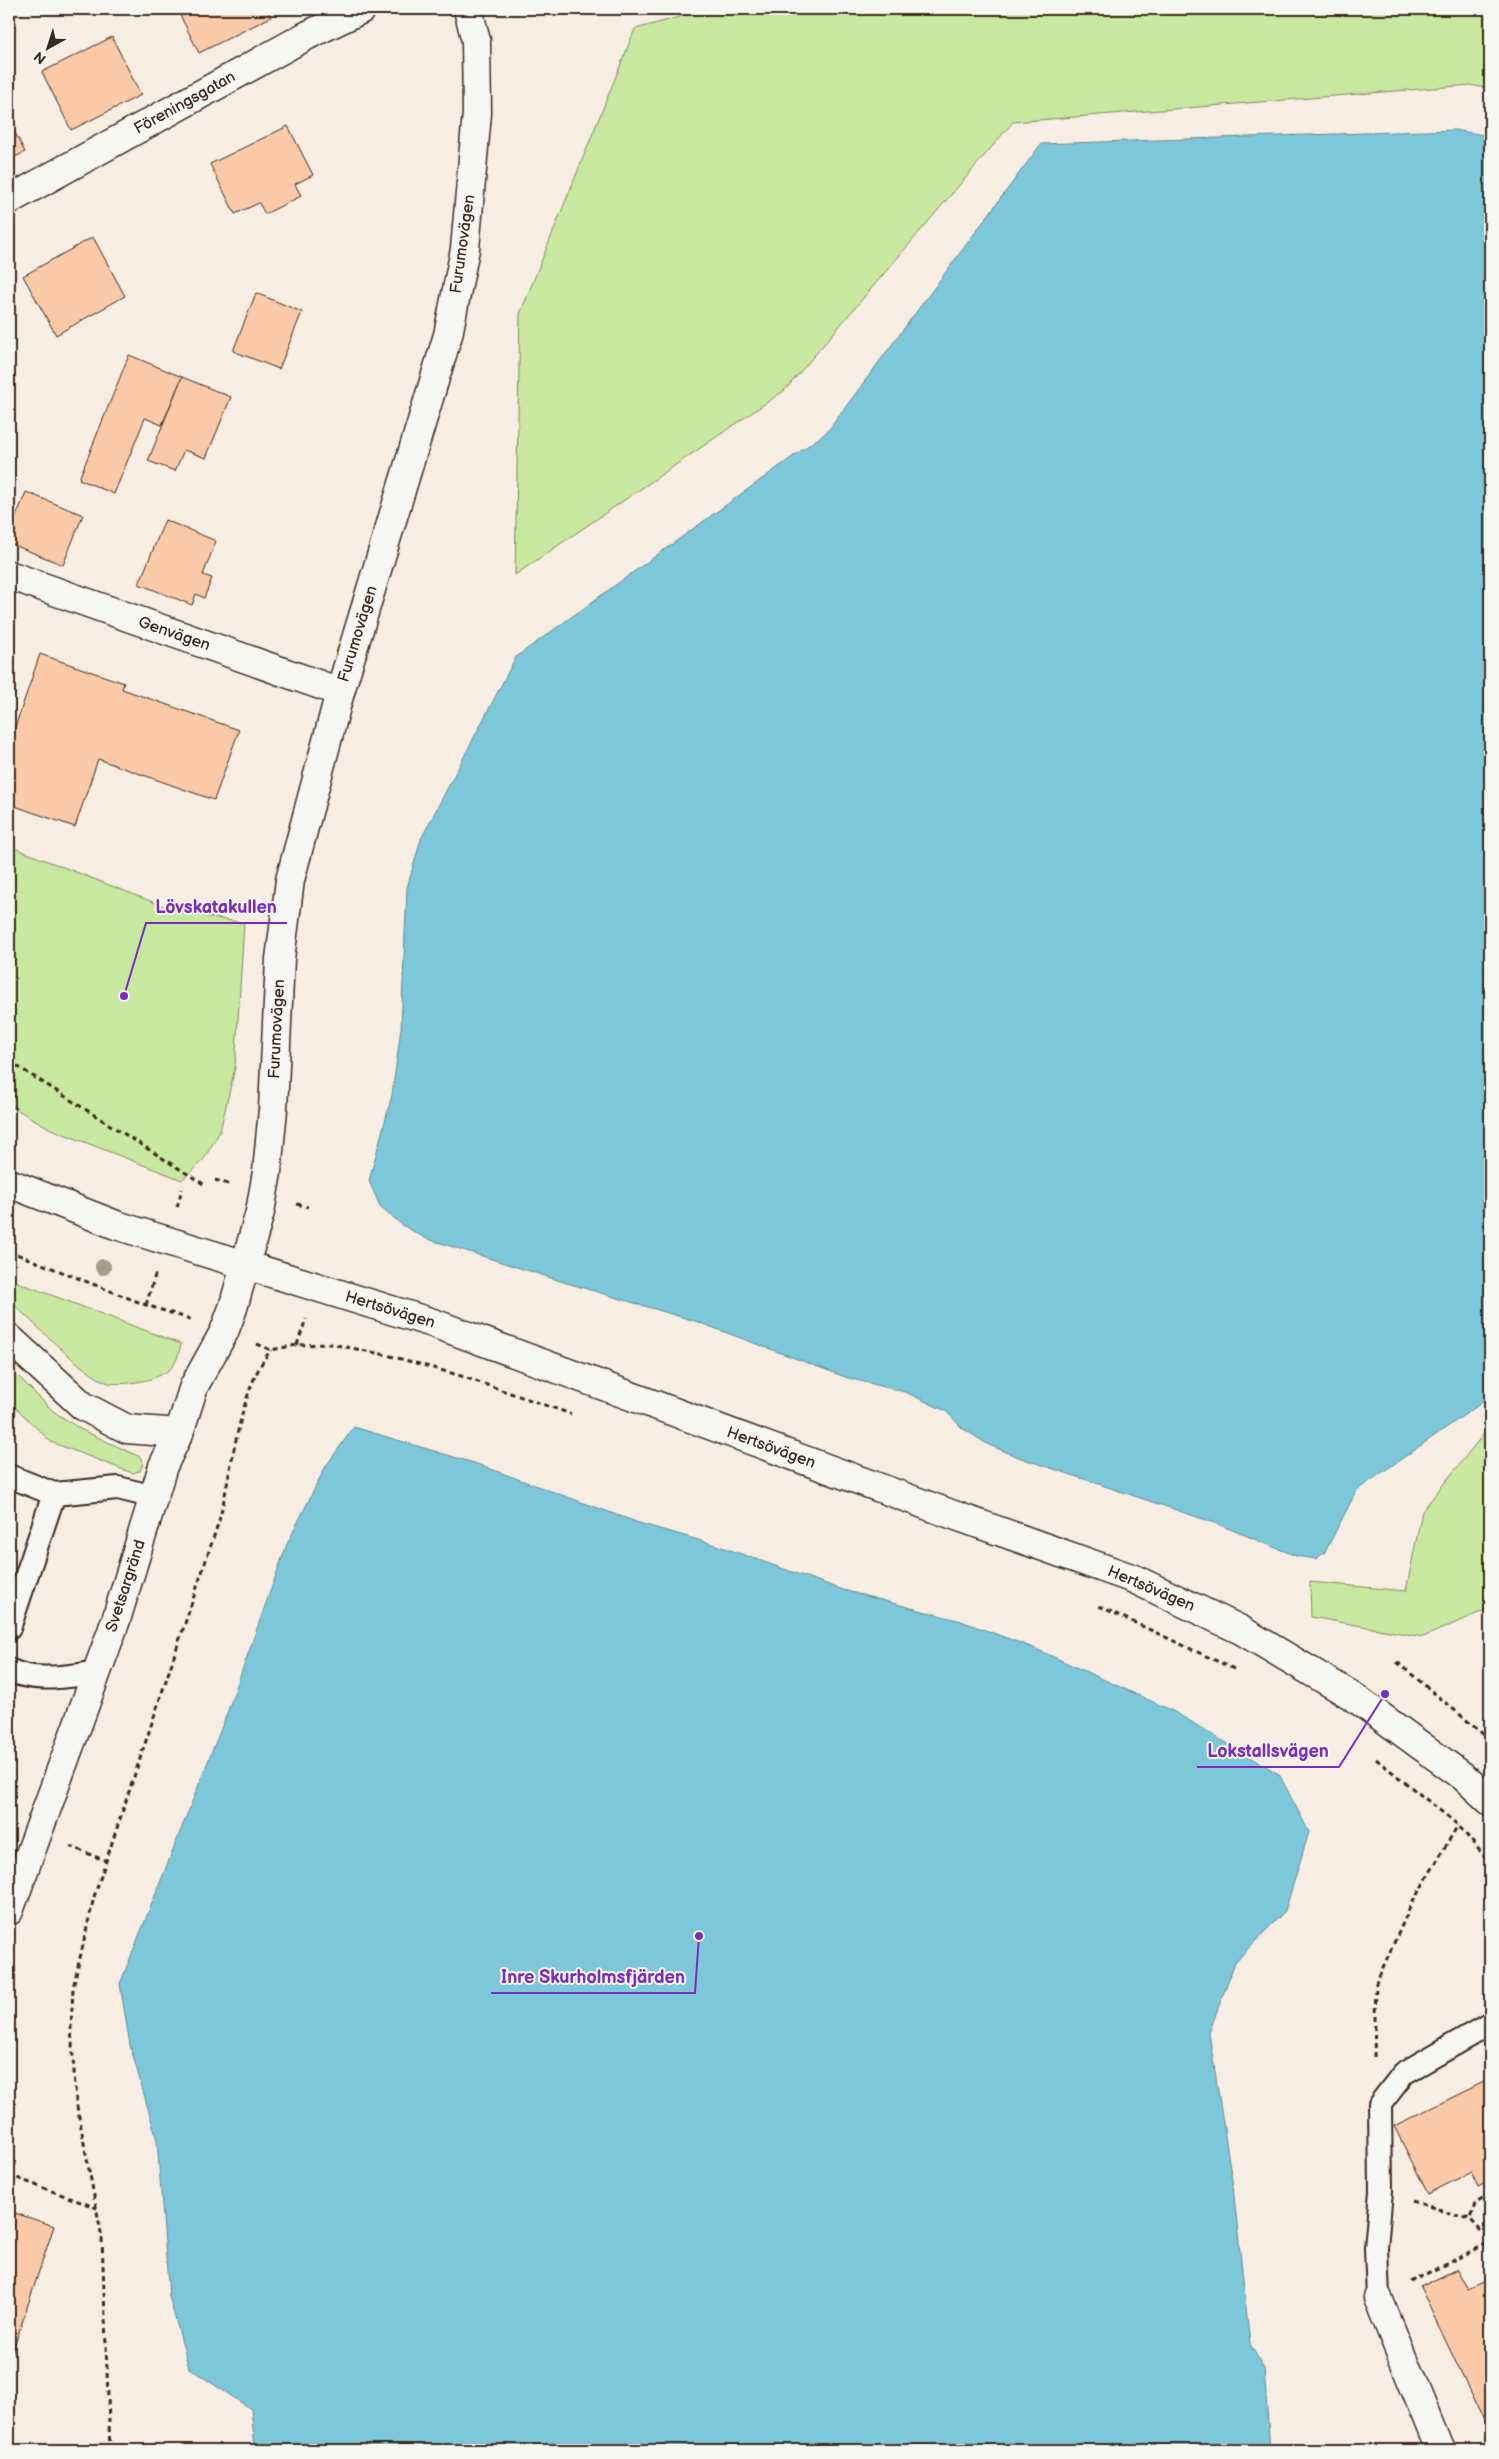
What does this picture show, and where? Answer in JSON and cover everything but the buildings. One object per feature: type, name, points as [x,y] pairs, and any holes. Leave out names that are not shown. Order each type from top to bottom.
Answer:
[{"type":"street","name":"Föreningsgatan","points":[[9,200],[308,35],[362,9]]},
{"type":"street","name":"Furumovägen","points":[[246,1264],[260,1212],[267,1172],[273,1109],[280,959],[290,880],[340,692],[445,344],[465,249],[477,114],[476,41],[468,9]]},
{"type":"street","name":"Genvägen","points":[[9,575],[340,692]]},
{"type":"street","name":"Hertsövägen","points":[[9,1183],[116,1225],[433,1323],[948,1513],[1134,1579],[1241,1630],[1354,1697],[1464,1777],[1490,1801]]},
{"type":"street","name":"Svetsargränd","points":[[9,1911],[116,1620],[163,1466],[179,1432],[194,1386],[224,1332],[246,1264]]},
{"type":"street","points":[[9,1338],[83,1406],[126,1429],[179,1432]]},
{"type":"street","points":[[1378,2298],[1440,2450]]},
{"type":"lane","points":[[9,1476],[54,1494],[118,1488],[154,1497]]},
{"type":"lane","points":[[9,1628],[54,1494]]},
{"type":"lane","points":[[9,1670],[19,1675],[44,1678],[95,1673]]},
{"type":"lane","points":[[1378,2298],[1376,2248],[1381,2190],[1380,2104],[1404,2073],[1490,2024]]},
{"type":"path","points":[[9,1061],[205,1185]]},
{"type":"path","points":[[9,1251],[146,1305],[271,1350],[297,1345],[332,1344],[387,1355],[467,1378],[579,1416]]},
{"type":"path","points":[[110,2450],[102,2238],[98,2208],[76,2101],[72,2066],[73,1988],[78,1958],[94,1897],[220,1521],[228,1489],[235,1445],[248,1397],[263,1359],[271,1350]]},
{"type":"path","points":[[1097,1605],[1241,1673]]},
{"type":"path","points":[[1397,1662],[1489,1739]]},
{"type":"path","points":[[1371,1755],[1458,1825],[1490,1862]]},
{"type":"path","points":[[1380,2104],[1373,2082],[1376,1983],[1411,1905],[1458,1825]]},
{"type":"path","points":[[9,2176],[98,2208]]},
{"type":"path","points":[[1378,2298],[1490,2242],[1470,2219],[1381,2190]]},
{"type":"path","points":[[1470,2219],[1475,2204],[1490,2194]]},
{"type":"green space","points":[[709,9],[1490,9],[1490,89],[1470,85],[1013,122],[785,390],[515,575],[520,314],[635,29]]},
{"type":"green space","points":[[9,846],[176,911],[244,923],[235,1068],[220,1131],[204,1159],[182,1180],[51,1129],[9,1105]]},
{"type":"green space","points":[[9,1279],[181,1344],[175,1363],[164,1373],[151,1379],[114,1384],[99,1379],[73,1359],[9,1300]]},
{"type":"green space","points":[[9,1367],[53,1411],[80,1429],[140,1457],[143,1463],[140,1471],[132,1473],[51,1442],[9,1401]]},
{"type":"green space","points":[[1490,1426],[1490,1605],[1488,1609],[1423,1637],[1311,1617],[1310,1582],[1406,1591],[1422,1511]]},
{"type":"water","points":[[1454,130],[1490,136],[1490,1397],[1357,1490],[1325,1552],[1316,1559],[1296,1556],[1215,1523],[1021,1458],[989,1445],[962,1428],[946,1411],[905,1392],[848,1378],[695,1321],[425,1238],[402,1225],[380,1206],[369,1181],[392,1095],[401,1029],[407,888],[421,839],[516,657],[827,432],[1041,144]]},
{"type":"water","points":[[354,1427],[474,1463],[639,1523],[719,1546],[843,1590],[961,1621],[1036,1649],[1171,1710],[1279,1774],[1309,1832],[1285,1911],[1235,1962],[1209,2033],[1233,2187],[1250,2344],[1264,2369],[1270,2450],[252,2450],[255,2448],[251,2409],[189,2368],[169,2296],[157,2140],[130,2045],[120,1984],[226,1716],[287,1544],[326,1466]]},
{"type":"place","name":"Lövskatakullen","points":[[124,996]]},
{"type":"place","name":"Lokstallsvägen","points":[[1385,1694]]},
{"type":"place","name":"Inre Skurholmsfjärden","points":[[699,1936]]}]
